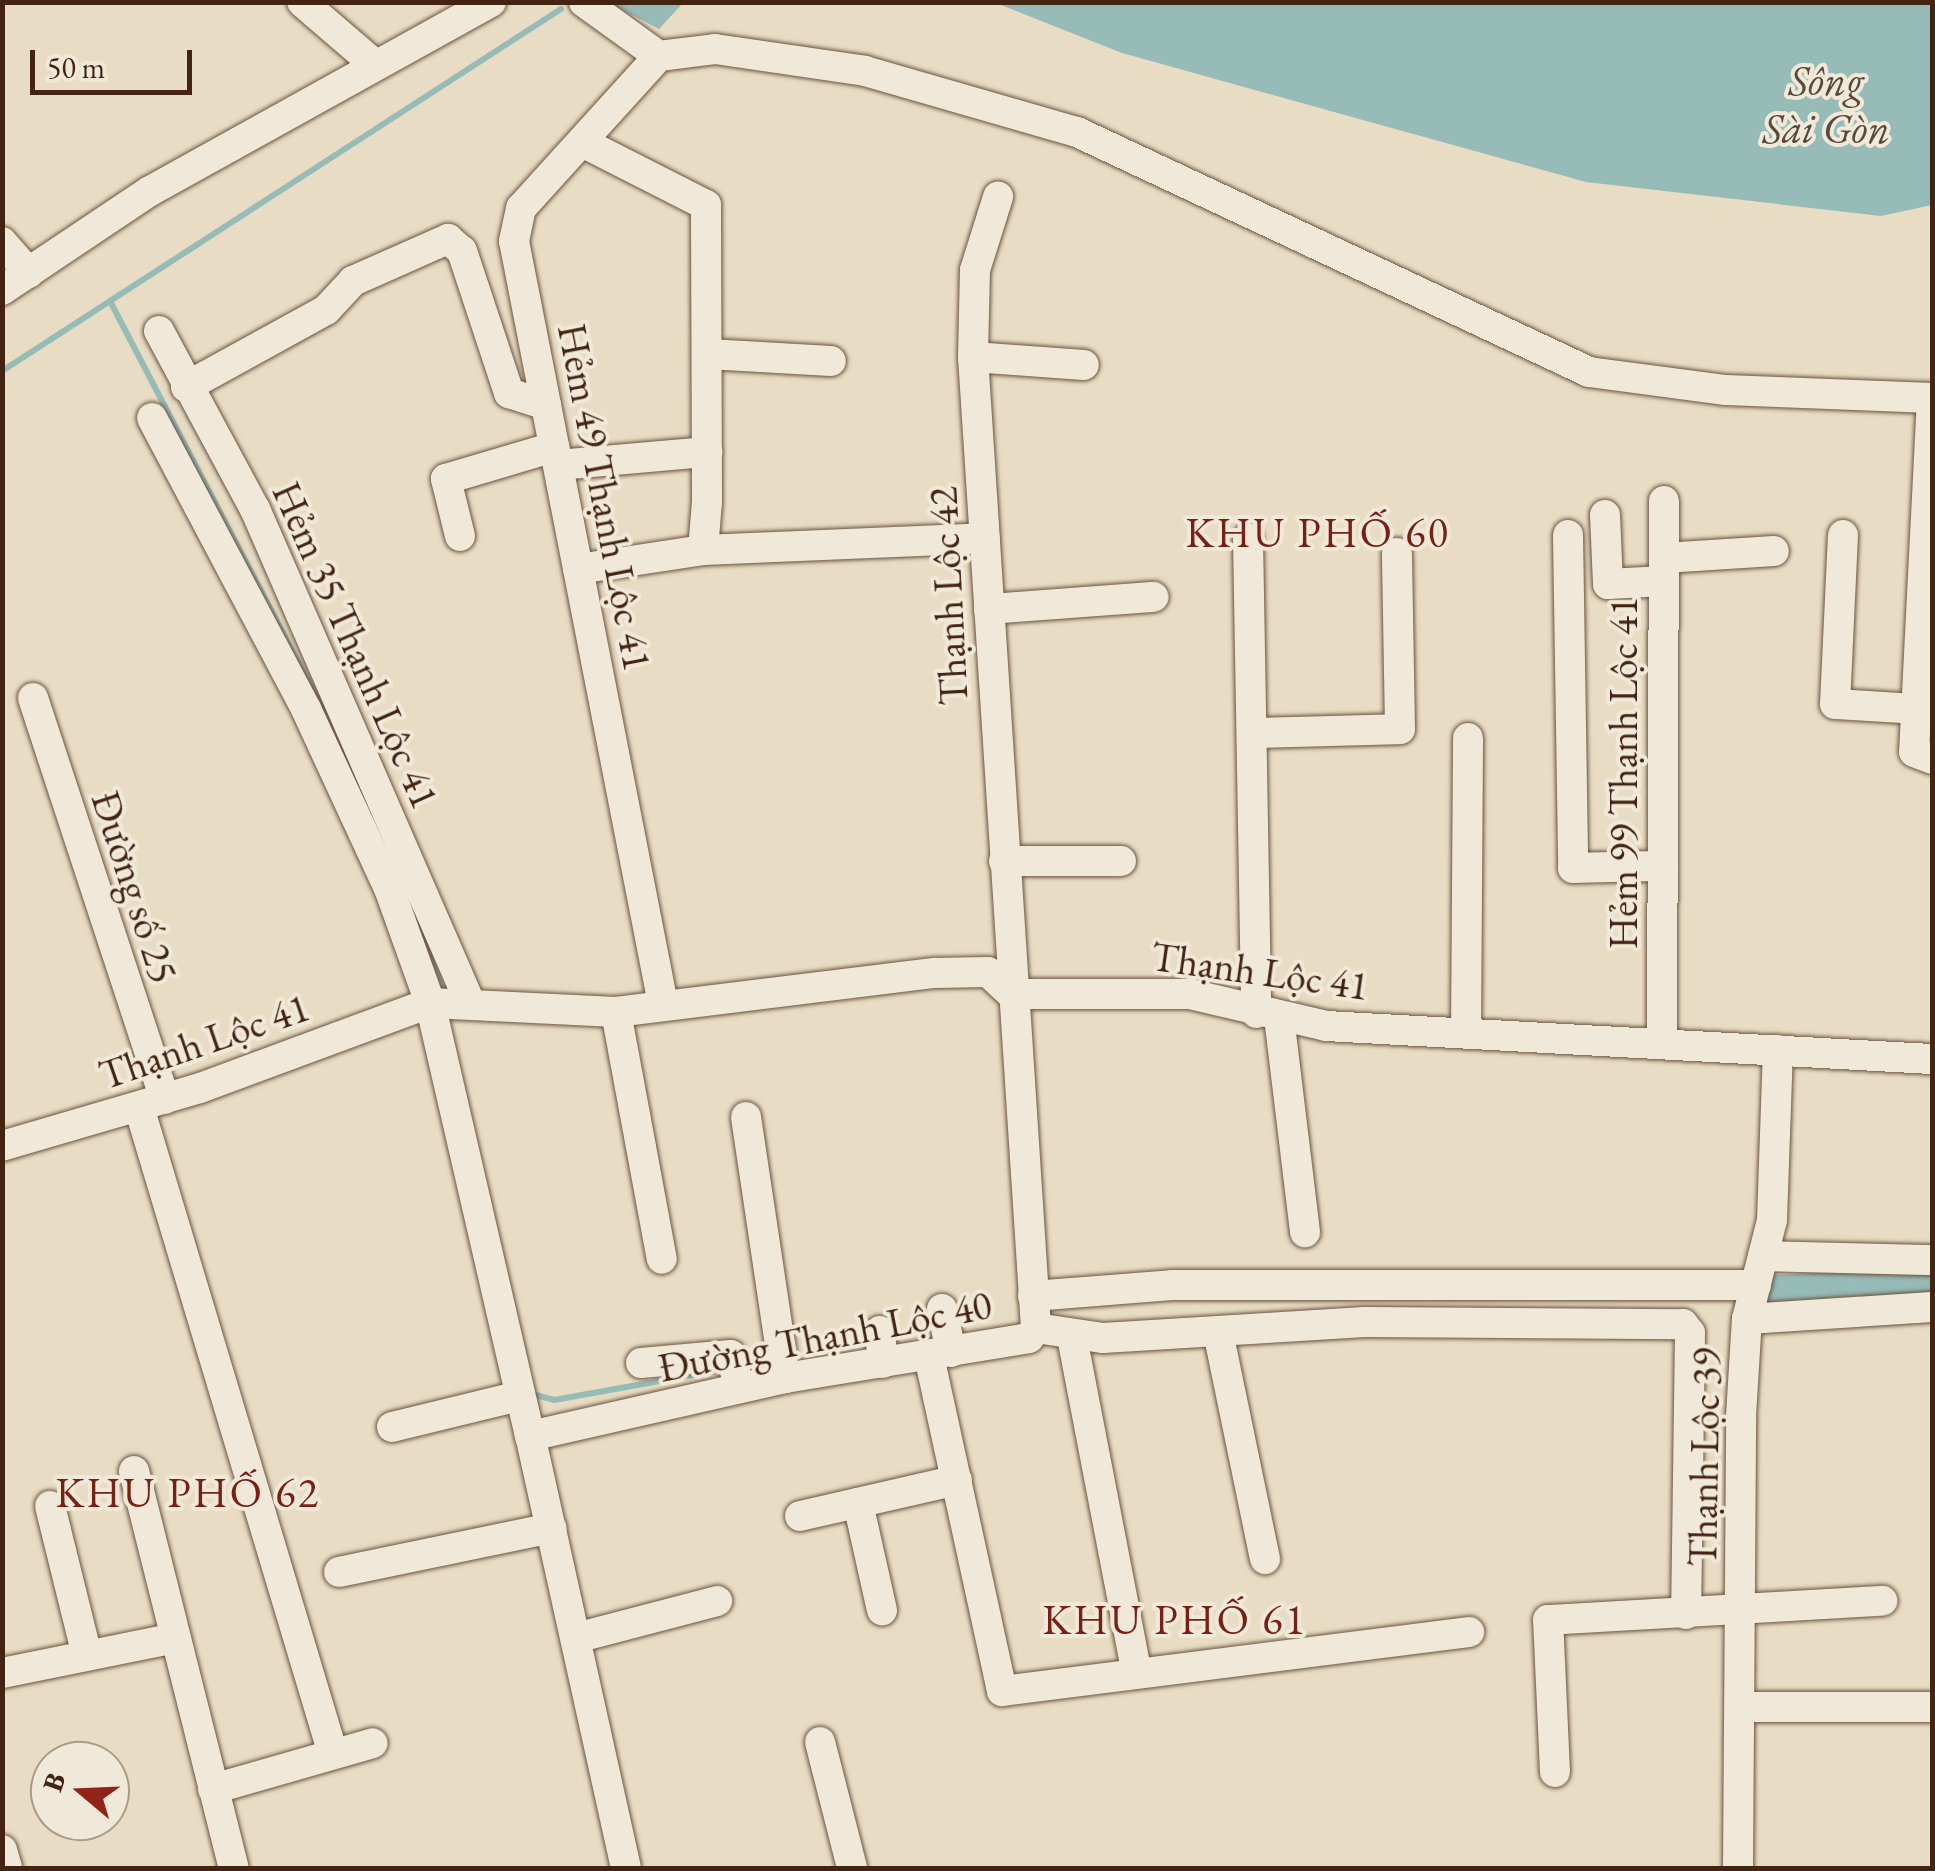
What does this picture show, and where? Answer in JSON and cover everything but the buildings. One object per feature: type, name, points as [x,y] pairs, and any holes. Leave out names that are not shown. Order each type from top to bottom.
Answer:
[{"type":"street","points":[[302,2],[374,64]]},
{"type":"street","points":[[2,290],[150,191],[491,2]]},
{"type":"street","points":[[584,2],[659,56],[715,50],[865,71],[1077,132],[1589,372],[1726,390],[1932,398],[1914,752],[1932,759]]},
{"type":"street","name":"Hẻm 49 Thạnh Lộc 41","points":[[659,56],[521,208],[514,241],[663,1004]]},
{"type":"street","points":[[584,142],[704,198],[708,354],[703,550]]},
{"type":"street","name":"Thạnh Lộc 42","points":[[998,197],[975,270],[973,357],[1012,994]]},
{"type":"street","points":[[186,387],[326,310],[352,281],[448,239],[462,251],[509,394],[546,405]]},
{"type":"street","points":[[2,242],[29,272]]},
{"type":"street","name":"Hẻm 35 Thạnh Lộc 41","points":[[160,330],[186,387],[255,509],[468,998]]},
{"type":"street","points":[[708,354],[831,361]]},
{"type":"street","points":[[973,357],[1084,364]]},
{"type":"street","points":[[152,418],[306,709],[430,1003],[626,1868]]},
{"type":"street","points":[[460,536],[446,479],[556,456],[707,452]]},
{"type":"street","name":"Hẻm 99 Thạnh Lộc 41","points":[[1662,1044],[1664,501]]},
{"type":"street","points":[[1605,515],[1608,584],[1774,551]]},
{"type":"street","points":[[1568,535],[1572,868],[1662,866]]},
{"type":"street","points":[[1843,536],[1835,704],[1916,709]]},
{"type":"street","points":[[578,569],[703,550],[985,538]]},
{"type":"street","points":[[1248,538],[1252,733],[1268,1015],[1306,1232]]},
{"type":"street","points":[[1252,733],[1400,729],[1397,553]]},
{"type":"street","points":[[990,609],[1154,597]]},
{"type":"street","name":"Đường số 25","points":[[33,698],[152,1103],[332,1754]]},
{"type":"street","points":[[1466,1033],[1468,738]]},
{"type":"street","points":[[1004,862],[1121,861]]},
{"type":"street","name":"Thạnh Lộc 41","points":[[2,1146],[152,1103],[430,1003],[468,998],[616,1012],[935,973],[988,972],[1012,994],[1190,994],[1268,1015],[1466,1033],[1932,1059]]},
{"type":"street","name":"Đường Thạnh Lộc 40","points":[[530,1436],[739,1388],[783,1365],[883,1363],[1029,1338],[1036,1328],[1012,994]]},
{"type":"street","points":[[616,1012],[662,1259]]},
{"type":"street","name":"Thạnh Lộc 39","points":[[1738,1868],[1747,1319],[1759,1270],[1778,1050]]},
{"type":"street","points":[[746,1117],[783,1365]]},
{"type":"street","points":[[1033,1296],[1172,1285],[1759,1270],[1932,1260]]},
{"type":"street","points":[[1747,1319],[1932,1307]]},
{"type":"street","points":[[942,1309],[940,1354],[956,1480],[1002,1691],[1136,1670],[1469,1632]]},
{"type":"street","points":[[1036,1328],[1072,1337],[1365,1322],[1683,1324],[1690,1333],[1686,1614]]},
{"type":"street","points":[[880,1331],[883,1363]]},
{"type":"street","points":[[1218,1332],[1265,1559]]},
{"type":"street","points":[[1072,1337],[1136,1670]]},
{"type":"street","points":[[641,1363],[731,1355],[739,1388]]},
{"type":"street","points":[[392,1427],[519,1396]]},
{"type":"street","points":[[134,1471],[234,1868]]},
{"type":"street","points":[[800,1516],[956,1480]]},
{"type":"street","points":[[858,1503],[882,1610]]},
{"type":"street","points":[[50,1506],[87,1656]]},
{"type":"street","points":[[340,1572],[551,1528]]},
{"type":"street","points":[[1555,1772],[1548,1620],[1742,1612],[1882,1601]]},
{"type":"street","points":[[576,1638],[717,1602]]},
{"type":"street","points":[[2,1674],[175,1638]]},
{"type":"street","points":[[1741,1707],[1932,1708]]},
{"type":"street","points":[[820,1742],[852,1868]]},
{"type":"street","points":[[212,1789],[373,1743]]},
{"type":"street","points":[[2,1850],[8,1868]]},
{"type":"water","points":[[609,3],[683,3],[659,29]]},
{"type":"water","name":"Sông Sài Gòn","points":[[996,3],[1932,3],[1932,205],[1881,216],[1586,182],[1122,53]]},
{"type":"waterway","points":[[2,371],[561,9]]},
{"type":"waterway","points":[[110,301],[322,708]]},
{"type":"waterway","points":[[418,925],[445,997]]},
{"type":"waterway","points":[[1777,1295],[1932,1287]]},
{"type":"waterway","points":[[532,1394],[554,1400],[715,1371]]},
{"type":"district","name":"KHU PHỐ 60","points":[[1318,533]]},
{"type":"district","name":"KHU PHỐ 62","points":[[188,1493]]},
{"type":"district","name":"KHU PHỐ 61","points":[[1175,1620]]}]
